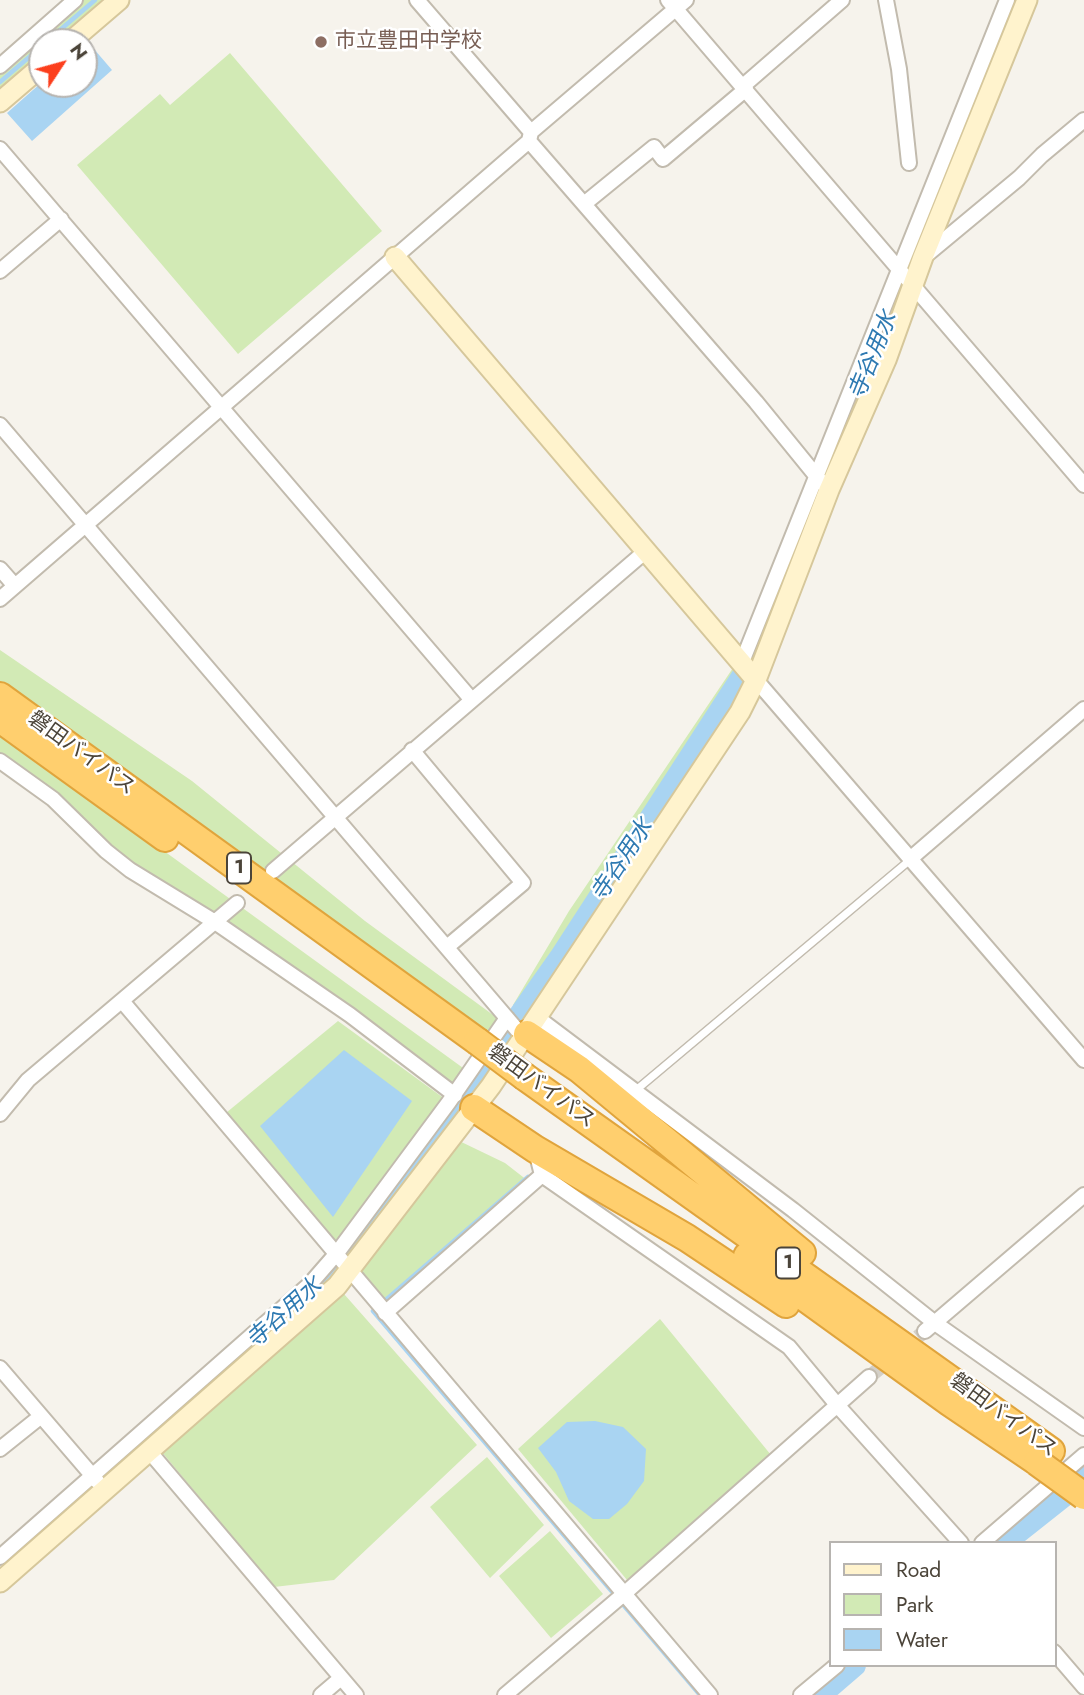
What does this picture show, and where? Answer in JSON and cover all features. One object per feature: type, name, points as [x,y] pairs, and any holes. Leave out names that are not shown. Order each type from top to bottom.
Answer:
[{"type":"highway","name":"磐田バイパス","points":[[0,695],[519,1083],[1044,1456],[1084,1496]]},
{"type":"highway","name":"磐田バイパス","points":[[0,719],[473,1048]]},
{"type":"highway","points":[[521,1027],[579,1069],[898,1330],[958,1396]]},
{"type":"highway","points":[[464,1101],[535,1149],[687,1238],[767,1293],[958,1396]]},
{"type":"highway","name":"磐田バイパス","points":[[1044,1456],[1084,1474]]},
{"type":"street","points":[[0,66],[75,0]]},
{"type":"street","points":[[86,28],[119,0]]},
{"type":"street","points":[[417,0],[584,204],[756,402],[823,484]]},
{"type":"street","points":[[584,204],[654,147],[663,159],[842,0]]},
{"type":"street","points":[[886,0],[899,69],[909,163]]},
{"type":"street","points":[[0,1582],[99,1483],[310,1284],[343,1260],[521,1027],[740,712],[748,670],[823,484],[900,268],[1007,0]]},
{"type":"street","points":[[823,484],[886,360],[923,257],[1027,0]]},
{"type":"street","points":[[0,599],[395,257],[677,3],[745,87],[1084,485]]},
{"type":"street","points":[[0,102],[28,78]]},
{"type":"street","points":[[923,257],[1084,120]]},
{"type":"street","points":[[0,149],[471,699]]},
{"type":"street","points":[[0,271],[61,219]]},
{"type":"street","points":[[395,257],[1084,1060]]},
{"type":"street","points":[[1,427],[447,947],[521,1027],[635,1092],[793,1210],[930,1327],[1084,1427]]},
{"type":"street","points":[[273,871],[647,550]]},
{"type":"street","points":[[0,569],[15,586]]},
{"type":"street","points":[[910,859],[1084,709]]},
{"type":"street","points":[[412,750],[523,883],[447,947]]},
{"type":"street","points":[[0,761],[52,799],[106,851],[130,870],[215,922],[350,1015],[464,1101]]},
{"type":"street","points":[[0,1114],[28,1080],[237,903]]},
{"type":"street","points":[[122,1000],[710,1695]]},
{"type":"street","points":[[535,1149],[542,1175],[789,1348],[959,1541]]},
{"type":"street","points":[[382,1309],[542,1175]]},
{"type":"street","points":[[930,1327],[1084,1195]]},
{"type":"street","points":[[0,1557],[99,1483],[149,1451],[337,1286],[343,1260]]},
{"type":"street","points":[[0,1368],[99,1483]]},
{"type":"street","points":[[505,1695],[625,1593],[869,1377]]},
{"type":"street","points":[[0,1449],[40,1417]]},
{"type":"street","points":[[149,1451],[356,1695]]},
{"type":"street","points":[[984,1541],[1084,1455]]},
{"type":"street","points":[[1056,1654],[1084,1687]]},
{"type":"street","points":[[801,1695],[835,1667]]},
{"type":"street","points":[[321,1695],[341,1678]]},
{"type":"lane","points":[[635,1092],[910,859]]},
{"type":"green space","points":[[77,0],[119,0],[86,28],[45,28]]},
{"type":"green space","points":[[1007,0],[1027,0],[756,680],[538,1018],[513,1005],[569,911],[739,659]]},
{"type":"green space","points":[[28,43],[28,78],[0,102],[0,68]]},
{"type":"green space","points":[[230,53],[382,231],[238,354],[77,165],[160,94],[170,105]]},
{"type":"green space","points":[[0,650],[192,781],[365,921],[504,1023],[494,1038],[0,681]]},
{"type":"green space","points":[[0,732],[470,1073],[455,1095],[130,870],[41,783],[0,754]]},
{"type":"green space","points":[[338,1021],[449,1102],[333,1248],[221,1117]]},
{"type":"green space","points":[[451,1137],[505,1163],[532,1184],[385,1313],[356,1276]]},
{"type":"green space","points":[[337,1286],[477,1445],[334,1580],[274,1587],[156,1445]]},
{"type":"green space","points":[[660,1319],[771,1455],[627,1580],[518,1449]]},
{"type":"green space","points":[[487,1457],[544,1525],[490,1578],[430,1507]]},
{"type":"green space","points":[[550,1531],[603,1594],[551,1638],[499,1576]]},
{"type":"water","points":[[98,54],[112,70],[98,82]]},
{"type":"water","points":[[28,94],[28,98],[80,98],[32,141],[7,113]]},
{"type":"water","points":[[344,1050],[412,1101],[333,1217],[260,1126]]},
{"type":"water","points":[[595,1421],[623,1427],[646,1449],[644,1481],[627,1504],[609,1519],[593,1519],[569,1501],[556,1472],[538,1448],[567,1422]]},
{"type":"waterway","points":[[62,28],[95,0]]},
{"type":"waterway","points":[[0,82],[28,58]]},
{"type":"waterway","name":"寺谷用水","points":[[300,1301],[334,1270],[360,1240],[475,1080],[561,958],[743,677],[915,254]]},
{"type":"waterway","points":[[528,1177],[373,1311],[700,1695]]},
{"type":"waterway","name":"寺谷用水","points":[[37,1537],[231,1363]]},
{"type":"waterway","points":[[1006,1541],[1084,1479]]},
{"type":"waterway","points":[[819,1695],[852,1667]]},
{"type":"tunnel","points":[[869,1377],[925,1331]]},
{"type":"place","name":"市立豊田中学校","points":[[321,42]]}]
